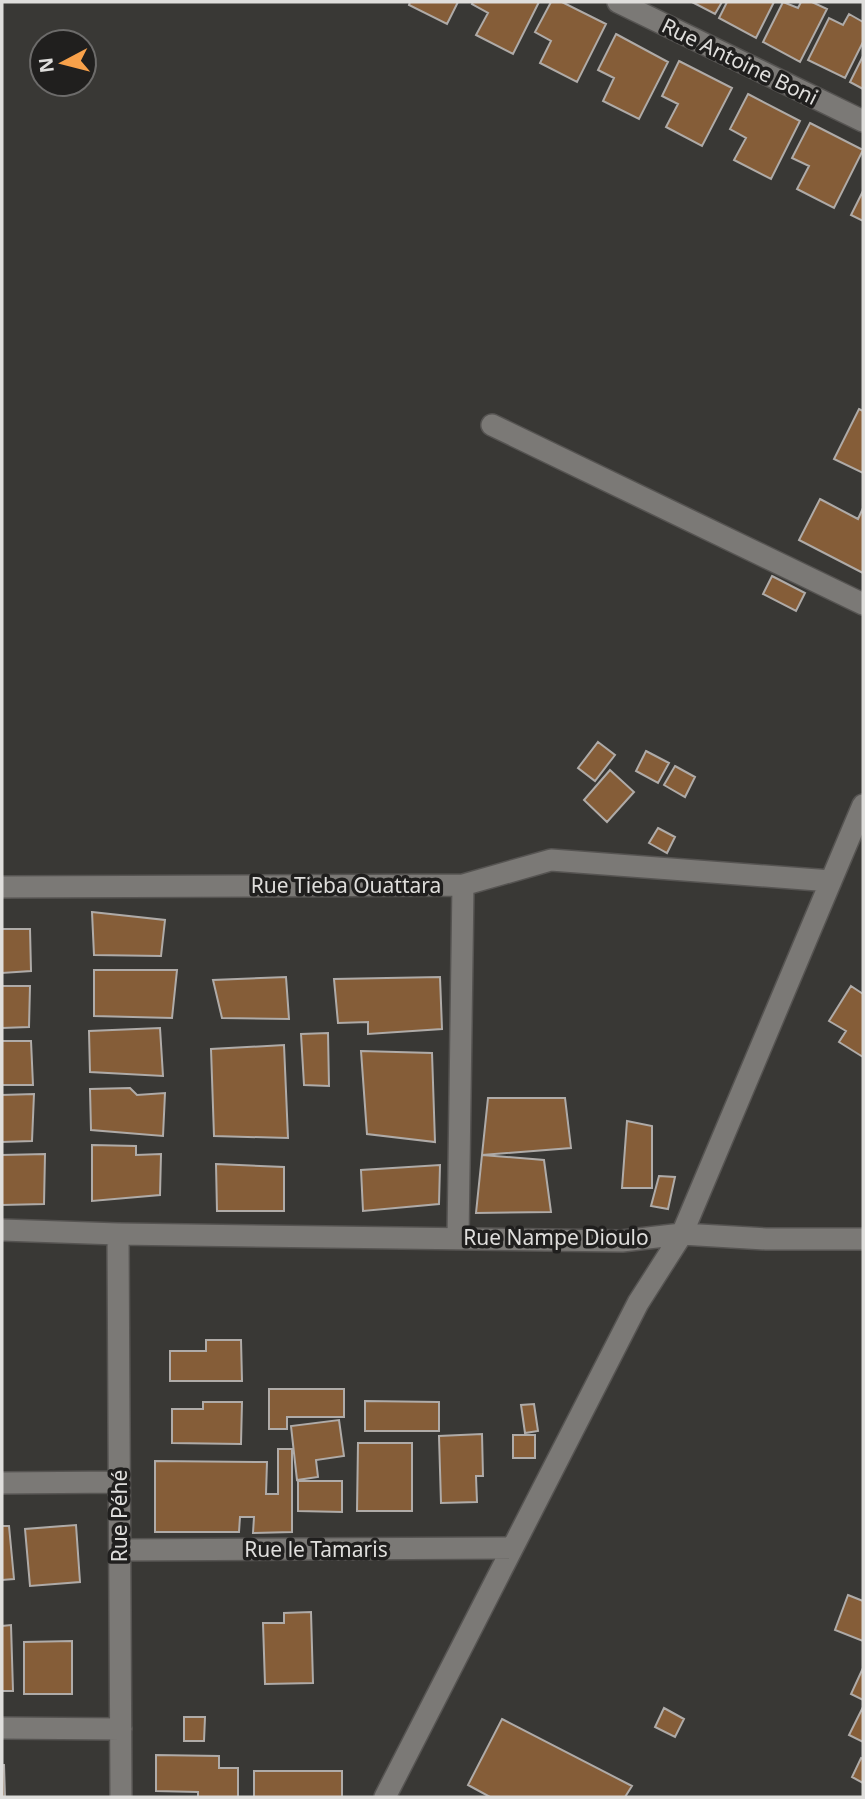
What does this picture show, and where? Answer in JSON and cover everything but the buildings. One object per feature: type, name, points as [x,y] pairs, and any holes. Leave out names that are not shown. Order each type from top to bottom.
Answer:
[{"type":"street","name":"Rue Antoine Boni","points":[[618,2],[863,121]]},
{"type":"street","points":[[492,425],[863,604]]},
{"type":"street","points":[[863,805],[682,1234],[766,1239],[863,1239]]},
{"type":"street","points":[[463,885],[551,860],[831,881]]},
{"type":"street","name":"Rue Tieba Ouattara","points":[[2,887],[463,885],[458,1238]]},
{"type":"street","name":"Rue Nampe Dioulo","points":[[2,1230],[622,1241],[682,1234]]},
{"type":"street","name":"Rue Péhé","points":[[118,1234],[121,1797]]},
{"type":"street","name":"Rue Nampe Dioulo","points":[[384,1797],[638,1303],[682,1234]]},
{"type":"street","points":[[2,1483],[119,1482]]},
{"type":"street","name":"Rue le Tamaris","points":[[120,1550],[512,1548]]},
{"type":"street","points":[[2,1728],[121,1729]]}]
